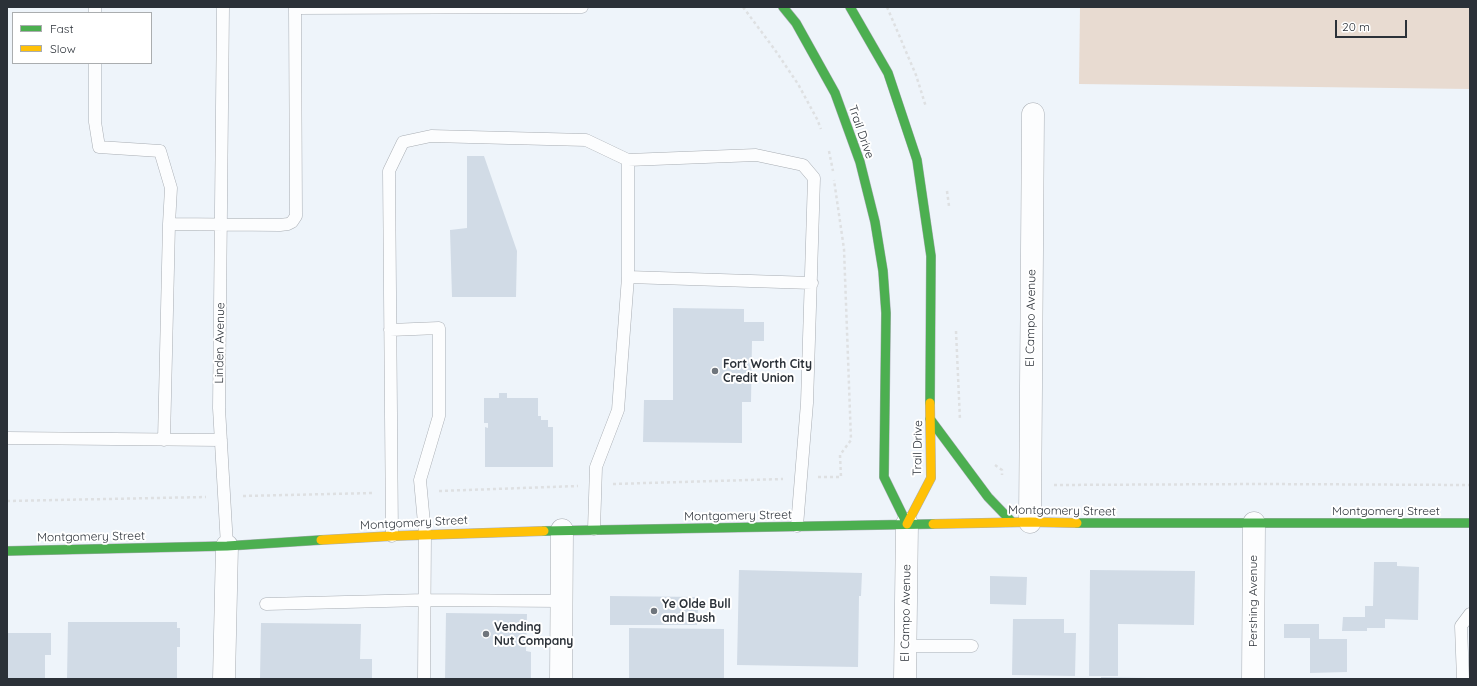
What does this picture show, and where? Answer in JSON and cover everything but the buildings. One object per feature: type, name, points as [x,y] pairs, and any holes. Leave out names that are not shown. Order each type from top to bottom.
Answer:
[{"type":"main road","name":"Trail Drive","points":[[784,7],[796,23],[835,93],[860,162],[875,222],[883,271],[886,313],[884,477],[907,524]]},
{"type":"main road","name":"Trail Drive","points":[[850,7],[888,72],[917,160],[931,256],[931,478],[907,524]]},
{"type":"main road","points":[[930,419],[988,497],[1021,522]]},
{"type":"main road","name":"Montgomery Street","points":[[7,551],[227,546],[425,534],[594,529],[1021,522],[1119,524],[1470,523]]},
{"type":"street","name":"El Campo Avenue","points":[[1021,522],[1030,485],[1033,114]]},
{"type":"street","name":"Pershing Avenue","points":[[1253,679],[1254,523]]},
{"type":"street","name":"El Campo Avenue","points":[[905,679],[907,524]]},
{"type":"street","points":[[561,679],[562,530]]},
{"type":"street","name":"Linden Avenue","points":[[224,679],[227,546]]},
{"type":"lane","name":"Linden Avenue","points":[[223,7],[219,408],[227,546]]},
{"type":"lane","points":[[169,224],[280,225],[292,222],[296,216],[295,8],[582,7]]},
{"type":"lane","points":[[95,64],[95,122],[99,147],[160,151],[171,188],[164,440]]},
{"type":"lane","points":[[392,536],[389,171],[403,142],[431,136],[586,140],[628,160],[756,155],[803,165],[814,178],[812,283],[807,403],[797,526]]},
{"type":"lane","points":[[594,529],[596,467],[618,410],[628,277],[628,160]]},
{"type":"lane","points":[[628,277],[812,283]]},
{"type":"lane","points":[[390,330],[439,328],[439,416],[420,480],[425,534],[424,679]]},
{"type":"lane","points":[[7,438],[221,440]]},
{"type":"lane","points":[[266,604],[424,600],[562,600]]},
{"type":"lane","points":[[1464,679],[1461,626],[1470,614]]},
{"type":"lane","points":[[905,646],[972,646]]},
{"type":"path","points":[[991,462],[1002,470],[1002,477],[1030,485],[1470,485]]},
{"type":"shaded area","points":[[1080,7],[1470,7],[1470,89],[1079,84]]},
{"type":"traffic: fast","points":[[783,7],[796,23],[835,93],[860,162],[875,222],[883,271],[886,313],[884,477],[907,524]]},
{"type":"traffic: fast","points":[[850,7],[888,73],[917,160],[931,256],[930,403]]},
{"type":"traffic: fast","points":[[930,419],[988,497],[1012,522]]},
{"type":"traffic: fast","points":[[1077,523],[1470,523]]},
{"type":"traffic: fast","points":[[544,531],[933,524]]},
{"type":"traffic: fast","points":[[7,551],[227,546],[321,540]]},
{"type":"traffic: slow","points":[[907,524],[931,478],[930,403]]},
{"type":"traffic: slow","points":[[933,524],[1030,522],[1077,523]]},
{"type":"traffic: slow","points":[[321,540],[544,531]]},
{"type":"place","name":"Fort Worth City Credit Union","points":[[715,371]]},
{"type":"place","name":"Ye Olde Bull and Bush","points":[[654,611]]},
{"type":"place","name":"Vending Nut Company","points":[[486,634]]}]
